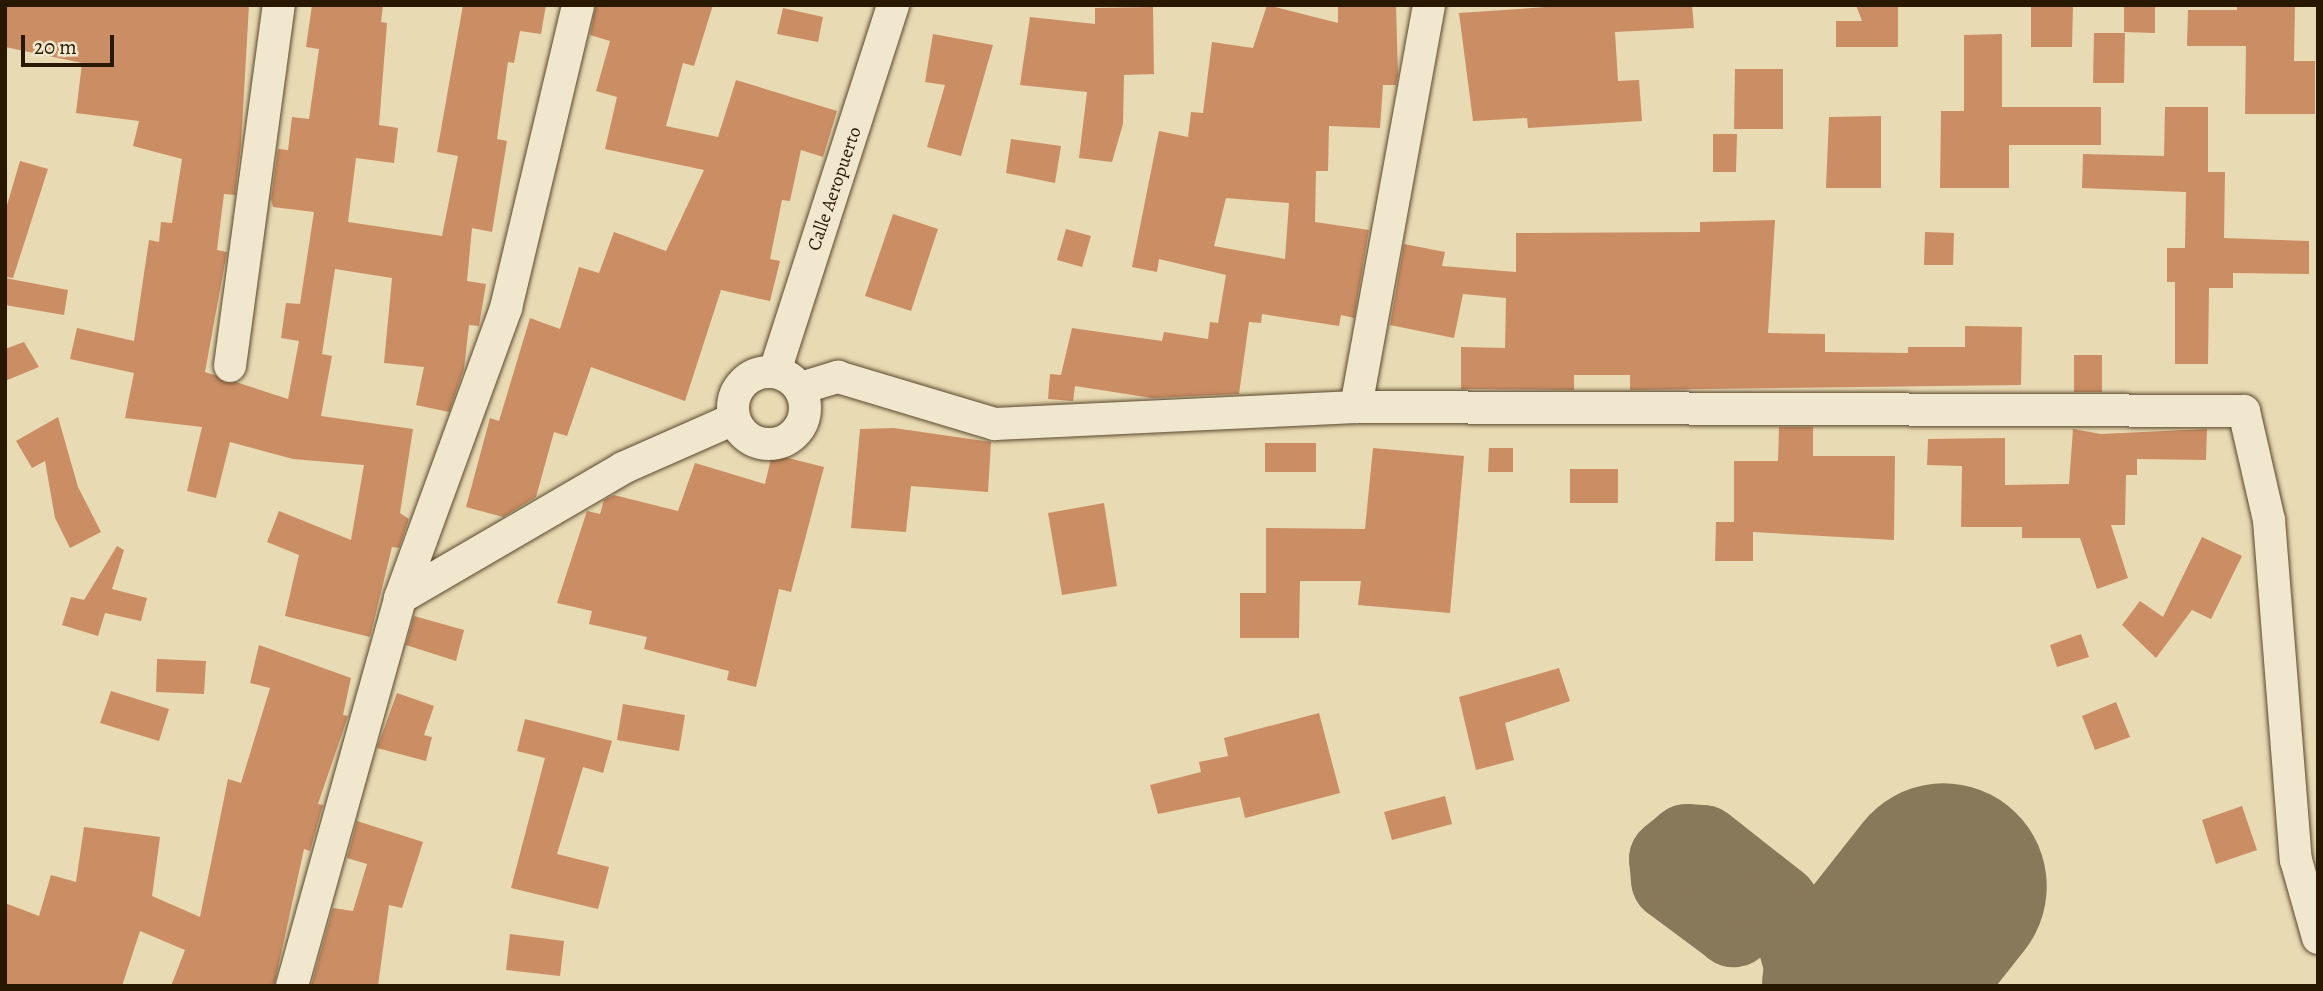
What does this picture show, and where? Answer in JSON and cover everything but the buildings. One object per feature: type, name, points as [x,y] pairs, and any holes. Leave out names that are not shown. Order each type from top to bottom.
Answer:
[{"type":"street","points":[[230,366],[279,5]]},
{"type":"street","points":[[292,986],[400,598],[506,308],[578,5]]},
{"type":"street","name":"Calle Aeropuerto","points":[[788,380],[893,5]]},
{"type":"street","points":[[1356,407],[1429,5]]},
{"type":"street","points":[[734,419],[741,384],[838,377],[995,424],[1356,407],[2244,411],[2269,520],[2296,860],[2318,938]]},
{"type":"street","points":[[734,419],[754,441],[785,441],[804,418],[788,380]]},
{"type":"street","points":[[400,598],[623,468],[734,419]]},
{"type":"taxiway","points":[[1747,910],[1734,926],[1672,880],[1670,859],[1687,845],[1703,846],[1778,905],[1795,930],[1811,986]]},
{"type":"runway","points":[[1865,986],[1944,886]]}]
